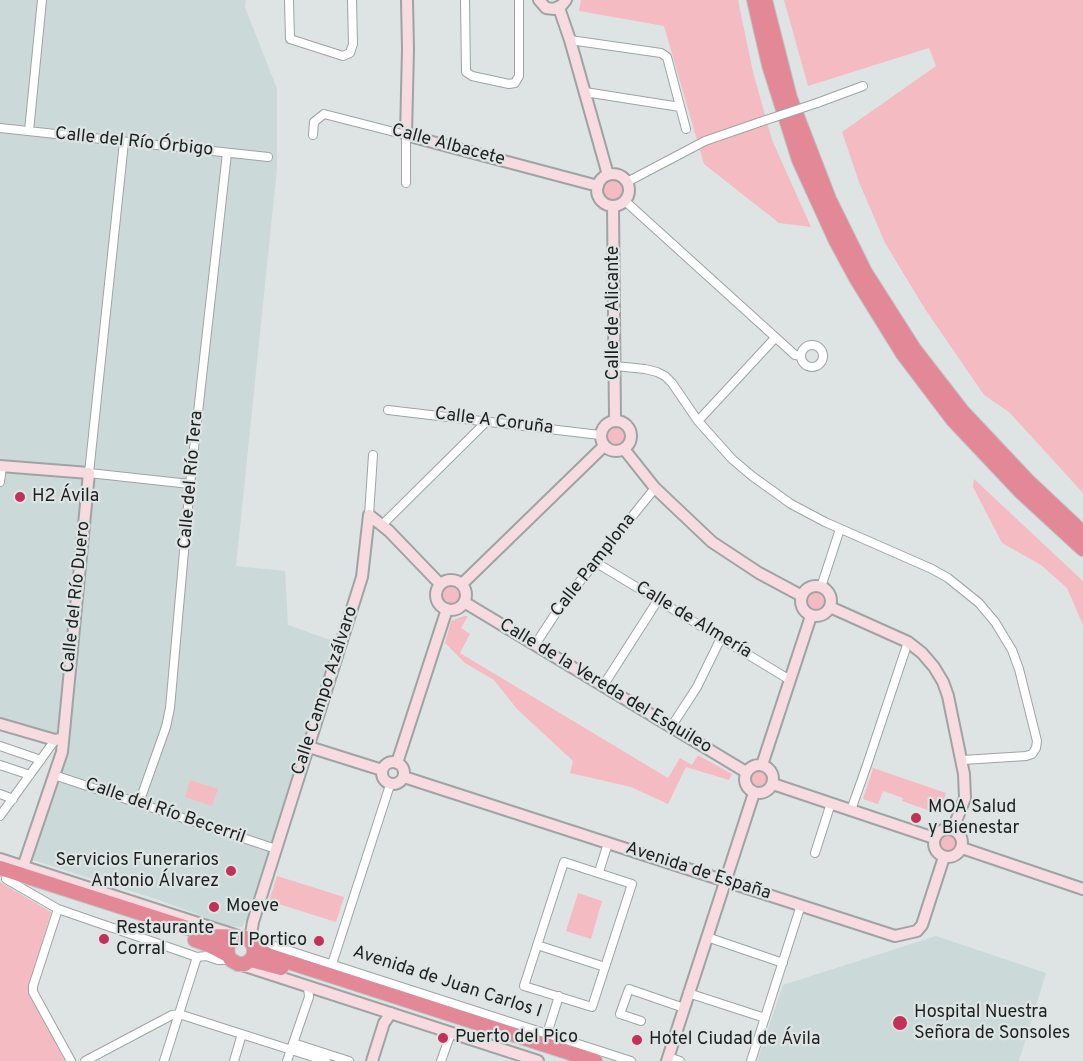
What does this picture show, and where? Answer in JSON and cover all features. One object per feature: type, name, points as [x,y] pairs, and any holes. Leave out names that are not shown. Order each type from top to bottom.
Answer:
[{"type":"highway","points":[[754,0],[769,65],[799,160],[856,278],[903,354],[953,420],[1020,491],[1083,549]]},
{"type":"highway","points":[[765,0],[793,108],[829,199],[865,272],[914,349],[962,411],[1020,473],[1083,533]]},
{"type":"highway","name":"Avenida de Juan Carlos I","points":[[2,875],[212,936],[242,948],[595,1061]]},
{"type":"highway","name":"Avenida de Juan Carlos I","points":[[242,948],[268,964],[571,1061]]},
{"type":"street","points":[[29,131],[42,0]]},
{"type":"street","points":[[289,0],[290,39],[343,56],[350,53],[353,44],[352,0]]},
{"type":"street","points":[[406,183],[407,0]]},
{"type":"street","points":[[465,0],[466,72],[472,76],[512,84],[519,76],[519,0]]},
{"type":"street","points":[[539,0],[546,8],[562,4],[608,175]]},
{"type":"street","points":[[570,40],[661,53],[667,57],[686,129]]},
{"type":"street","points":[[627,182],[705,141],[817,104],[863,86]]},
{"type":"street","points":[[585,92],[680,107]]},
{"type":"street","name":"Calle Albacete","points":[[312,135],[314,122],[324,114],[598,186]]},
{"type":"street","name":"Calle del Río Órbigo","points":[[0,128],[267,157]]},
{"type":"street","name":"Calle del Río Duero","points":[[23,867],[62,752],[59,739],[124,142]]},
{"type":"street","name":"Calle del Río Tera","points":[[139,803],[166,727],[170,708],[190,484],[227,153]]},
{"type":"street","points":[[616,174],[627,182],[629,189],[625,201],[614,206],[601,200],[598,186],[602,179],[616,174]]},
{"type":"street","points":[[625,201],[775,338],[795,355],[801,356]]},
{"type":"street","name":"Calle de Alicante","points":[[614,206],[615,420]]},
{"type":"street","points":[[698,421],[775,338]]},
{"type":"street","points":[[615,366],[645,369],[665,376],[698,421],[732,459],[791,504],[948,578],[979,603],[1005,635],[1019,669],[1037,741],[1032,754],[1026,756],[963,760]]},
{"type":"street","name":"Calle A Coruña","points":[[388,410],[600,435]]},
{"type":"street","points":[[615,420],[629,427],[631,435],[630,443],[618,451],[604,446],[600,435],[602,427],[615,420]]},
{"type":"street","points":[[382,525],[486,421]]},
{"type":"street","points":[[462,584],[604,446]]},
{"type":"street","points":[[624,449],[655,488],[712,542],[759,573],[802,596]]},
{"type":"street","name":"Calle Campo Azálvaro","points":[[242,948],[253,922],[362,577],[373,455]]},
{"type":"street","points":[[0,483],[1,466],[190,484]]},
{"type":"street","name":"Calle Pamplona","points":[[535,645],[561,604],[655,488]]},
{"type":"street","points":[[369,515],[382,525],[440,584]]},
{"type":"street","points":[[821,587],[840,529]]},
{"type":"street","name":"Calle de Almería","points":[[595,562],[790,680]]},
{"type":"street","points":[[447,580],[455,580],[462,584],[466,596],[464,602],[454,610],[440,605],[437,591],[440,584],[447,580]]},
{"type":"street","points":[[813,586],[821,587],[828,591],[831,607],[826,613],[811,616],[804,611],[801,604],[802,596],[813,586]]},
{"type":"street","points":[[603,686],[658,600]]},
{"type":"street","name":"Calle de la Vereda del Esquileo","points":[[464,602],[746,772]]},
{"type":"street","points":[[831,607],[908,642],[922,653],[944,682],[963,760],[964,798],[953,829]]},
{"type":"street","points":[[397,763],[447,609]]},
{"type":"street","points":[[762,765],[811,616]]},
{"type":"street","points":[[671,727],[697,687],[721,638]]},
{"type":"street","points":[[851,810],[908,642]]},
{"type":"street","points":[[0,724],[59,739],[0,816]]},
{"type":"street","points":[[0,746],[41,760]]},
{"type":"street","points":[[309,747],[382,770]]},
{"type":"street","points":[[388,763],[397,763],[404,768],[404,777],[399,784],[390,785],[383,779],[382,770],[388,763]]},
{"type":"street","points":[[0,765],[30,776]]},
{"type":"street","points":[[762,765],[769,769],[773,776],[773,784],[762,794],[754,793],[747,788],[744,780],[746,772],[750,767],[762,765]]},
{"type":"street","name":"Calle del Río Becerril","points":[[54,775],[276,849]]},
{"type":"street","name":"Avenida de España","points":[[404,777],[895,936],[917,931],[921,926],[944,857]]},
{"type":"street","points":[[773,784],[934,838]]},
{"type":"street","points":[[332,964],[390,785]]},
{"type":"street","points":[[680,1061],[667,1060],[754,793]]},
{"type":"street","points":[[0,794],[13,798]]},
{"type":"street","points":[[815,853],[831,803]]},
{"type":"street","points":[[945,828],[953,829],[963,840],[962,848],[958,854],[944,857],[937,853],[934,838],[945,828]]},
{"type":"street","points":[[599,872],[609,843]]},
{"type":"street","points":[[962,848],[1083,889]]},
{"type":"street","name":"Avenida de Juan Carlos I","points":[[0,859],[242,948],[311,991],[538,1061]]},
{"type":"street","points":[[564,862],[599,872],[632,884],[592,1007],[524,986],[564,862]]},
{"type":"street","points":[[2,875],[58,909],[197,957],[206,956],[218,960],[242,948]]},
{"type":"street","points":[[751,1061],[801,905]]},
{"type":"street","points":[[58,909],[33,992],[71,1061]]},
{"type":"street","points":[[707,937],[783,963]]},
{"type":"street","name":"Avenida de Juan Carlos I","points":[[242,948],[262,942],[631,1061]]},
{"type":"street","points":[[537,945],[605,967]]},
{"type":"street","points":[[164,1061],[197,957]]},
{"type":"street","points":[[641,1022],[620,1014],[629,989],[684,1008]]},
{"type":"street","points":[[287,1061],[311,991]]},
{"type":"street","points":[[688,993],[765,1018]]},
{"type":"street","points":[[547,1034],[559,996]]},
{"type":"street","points":[[85,1061],[172,1015],[179,1014],[330,1059],[349,1061]]},
{"type":"street","points":[[372,1061],[384,1023],[391,1014]]},
{"type":"street","points":[[441,1061],[451,1033]]},
{"type":"street","points":[[234,1061],[242,1034]]},
{"type":"shaded area","points":[[0,0],[246,0],[245,7],[277,89],[277,168],[236,566],[285,571],[288,625],[336,642],[249,920],[245,921],[242,927],[229,926],[156,899],[33,860],[67,737],[0,721]]},
{"type":"shaded area","points":[[581,0],[738,0],[753,72],[772,140],[811,227],[779,223],[704,164],[664,26],[579,11]]},
{"type":"shaded area","points":[[784,0],[1083,0],[1083,493],[1009,412],[984,395],[925,309],[885,243],[859,182],[842,132],[936,66],[929,48],[808,86]]},
{"type":"shaded area","points":[[613,178],[618,179],[624,185],[624,195],[618,201],[613,202],[608,201],[602,195],[601,190],[602,185],[608,179]]},
{"type":"shaded area","points":[[611,424],[619,424],[626,431],[626,439],[619,446],[611,446],[604,439],[604,431]]},
{"type":"shaded area","points":[[974,479],[1083,581],[1083,625],[1067,588],[1041,565],[1002,543],[973,487]]},
{"type":"shaded area","points":[[451,584],[459,587],[462,595],[459,603],[451,606],[443,603],[440,595],[443,587]]},
{"type":"shaded area","points":[[813,590],[821,590],[828,597],[828,605],[821,612],[813,612],[806,605],[806,597]]},
{"type":"shaded area","points":[[468,616],[461,628],[470,634],[460,653],[668,778],[680,758],[692,765],[698,755],[732,774],[729,780],[686,767],[668,804],[631,787],[570,773],[573,761],[517,709],[494,680],[465,663],[445,643],[451,621]]},
{"type":"shaded area","points":[[759,768],[767,771],[770,779],[767,787],[759,790],[751,787],[748,779],[751,771]]},
{"type":"shaded area","points":[[873,768],[946,793],[939,814],[902,801],[903,798],[883,791],[878,804],[863,799]]},
{"type":"shaded area","points":[[190,780],[218,789],[212,806],[185,797]]},
{"type":"shaded area","points":[[944,832],[952,832],[959,839],[959,847],[952,854],[944,854],[937,847],[937,839]]},
{"type":"shaded area","points":[[277,876],[344,897],[336,922],[269,901]]},
{"type":"shaded area","points":[[0,882],[51,912],[28,991],[65,1061],[0,1061]]},
{"type":"shaded area","points":[[578,893],[602,901],[591,939],[566,931]]},
{"type":"shaded area","name":"Hospital Nuestra Señora de Sonsoles","points":[[936,936],[1046,973],[1019,1061],[757,1061],[783,985]]},
{"type":"place","name":"H2 Ávila","points":[[20,497]]},
{"type":"place","name":"MOA Salud y Bienestar","points":[[916,818]]},
{"type":"place","name":"Servicios Funerarios Antonio Álvarez","points":[[231,871]]},
{"type":"place","name":"Moeve","points":[[214,907]]},
{"type":"place","name":"Restaurante Corral","points":[[104,939]]},
{"type":"place","name":"El Portico","points":[[319,941]]},
{"type":"place","name":"Hospital Nuestra Señora de Sonsoles","points":[[900,1023]]},
{"type":"place","name":"Puerto del Pico","points":[[443,1038]]},
{"type":"place","name":"Hotel Ciudad de Ávila","points":[[637,1040]]}]
